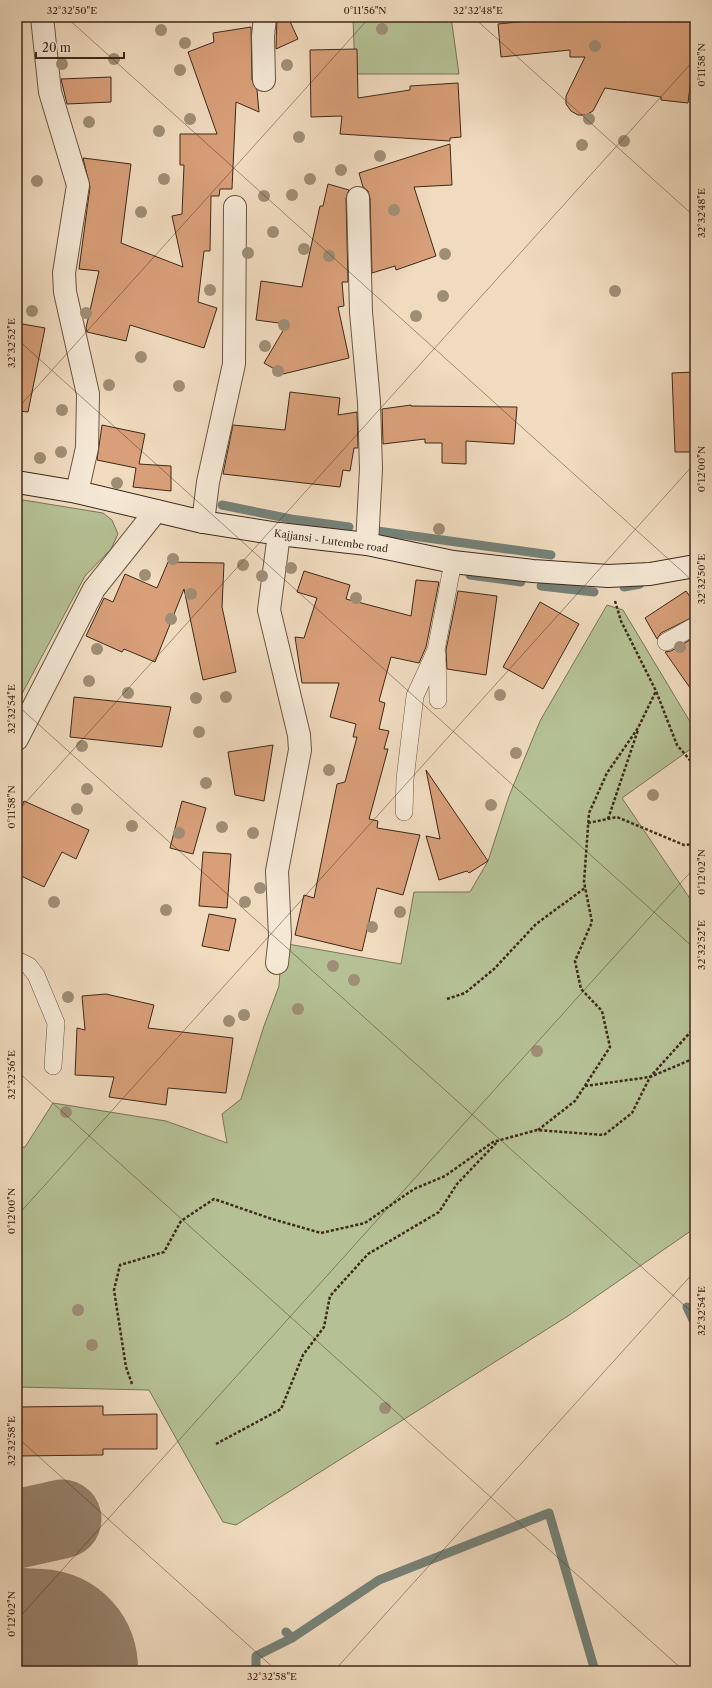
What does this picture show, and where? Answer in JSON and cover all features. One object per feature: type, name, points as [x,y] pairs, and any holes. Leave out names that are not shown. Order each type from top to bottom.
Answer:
[{"type":"street","points":[[42,17],[50,92],[78,185],[64,273],[65,292],[88,394],[87,448],[77,492]]},
{"type":"street","points":[[264,80],[263,36],[266,17]]},
{"type":"street","points":[[358,198],[360,312],[369,402],[371,470],[367,544]]},
{"type":"street","points":[[203,522],[208,482],[234,364],[235,207]]},
{"type":"street","name":"Kajjansi - Lutembe road","points":[[17,482],[77,492],[203,522],[279,534],[367,544],[453,562],[533,571],[608,576],[650,574],[695,566]]},
{"type":"street","points":[[17,739],[94,589],[156,511]]},
{"type":"street","points":[[277,963],[280,936],[277,871],[300,750],[299,735],[269,610],[279,534]]},
{"type":"lane","points":[[438,700],[436,650],[453,562]]},
{"type":"lane","points":[[666,642],[695,626]]},
{"type":"lane","points":[[404,812],[404,779],[415,696],[436,650]]},
{"type":"lane","points":[[17,960],[29,966],[36,975],[56,1023],[53,1066]]},
{"type":"path","points":[[608,576],[621,621],[656,691],[677,745],[695,766]]},
{"type":"path","points":[[608,819],[641,722],[656,691]]},
{"type":"path","points":[[537,1130],[575,1101],[610,1047],[602,1011],[581,989],[575,962],[592,922],[585,888],[589,812],[607,774],[641,722]]},
{"type":"path","points":[[588,823],[617,817],[684,844],[695,844]]},
{"type":"path","points":[[447,999],[471,988],[494,969],[536,924],[585,888]]},
{"type":"path","points":[[132,1384],[126,1367],[114,1290],[120,1265],[164,1252],[181,1221],[214,1199],[272,1219],[321,1233],[366,1223],[414,1189],[445,1176],[493,1142],[537,1130],[604,1135],[632,1113],[650,1076],[695,1027]]},
{"type":"path","points":[[585,1086],[650,1076],[695,1058]]},
{"type":"path","points":[[216,1444],[281,1409],[303,1355],[324,1327],[330,1296],[368,1254],[439,1212],[457,1184],[499,1141]]},
{"type":"green space","points":[[353,17],[451,17],[459,74],[355,74]]},
{"type":"green space","points":[[17,499],[103,513],[112,520],[118,534],[111,549],[85,576],[17,703]]},
{"type":"green space","points":[[607,605],[623,610],[695,730],[695,746],[622,798],[695,906],[695,1228],[568,1316],[236,1525],[223,1522],[149,1390],[17,1387],[17,1148],[25,1147],[53,1103],[166,1121],[227,1143],[222,1114],[241,1099],[264,1026],[279,986],[282,943],[401,964],[414,892],[470,892],[488,861],[509,796],[540,721]]},
{"type":"building","points":[[277,17],[288,17],[298,39],[276,49]]},
{"type":"building","points":[[625,17],[690,17],[695,48],[688,103],[661,100],[661,97],[605,88],[593,111],[586,115],[578,115],[571,111],[566,104],[566,96],[585,57],[570,57],[570,50],[501,57],[498,24],[557,18],[558,20],[626,22]]},
{"type":"building","points":[[251,27],[252,80],[257,90],[259,112],[236,102],[232,189],[220,189],[219,196],[211,196],[210,251],[204,251],[198,302],[217,308],[204,348],[130,325],[126,341],[87,332],[86,328],[99,271],[79,269],[90,187],[83,158],[131,164],[121,243],[183,267],[172,216],[182,214],[184,165],[180,165],[180,134],[217,134],[188,52],[214,42],[213,33]]},
{"type":"building","points":[[357,49],[358,98],[410,90],[410,86],[458,83],[461,137],[450,138],[450,141],[340,134],[342,116],[311,117],[310,50]]},
{"type":"building","points":[[111,77],[111,102],[67,104],[61,79]]},
{"type":"building","points":[[450,144],[452,185],[414,187],[436,256],[396,270],[395,266],[372,273],[370,198],[368,191],[363,187],[359,173]]},
{"type":"building","points":[[328,184],[349,190],[346,198],[348,282],[342,282],[344,306],[338,307],[349,358],[283,374],[264,363],[287,324],[256,320],[261,281],[302,287],[320,206],[323,206]]},
{"type":"building","points":[[17,323],[45,328],[28,412],[17,411]]},
{"type":"building","points":[[695,372],[695,452],[675,452],[672,373]]},
{"type":"building","points":[[290,392],[340,398],[338,415],[357,412],[358,448],[354,448],[350,471],[343,470],[340,487],[223,474],[233,425],[285,430]]},
{"type":"building","points":[[411,405],[517,407],[514,444],[466,441],[466,464],[442,463],[442,443],[425,443],[425,439],[383,444],[382,409]]},
{"type":"building","points":[[102,425],[145,434],[139,464],[171,466],[171,491],[133,487],[136,468],[97,460]]},
{"type":"building","points":[[168,562],[224,563],[222,607],[236,672],[203,680],[184,589],[155,662],[124,649],[122,652],[86,636],[104,598],[113,602],[125,574],[157,588]]},
{"type":"building","points":[[304,571],[350,585],[346,599],[411,616],[416,580],[439,582],[426,647],[419,663],[391,657],[379,701],[385,703],[379,729],[389,731],[384,749],[388,749],[369,819],[378,821],[377,828],[420,835],[403,895],[377,888],[362,951],[295,935],[304,895],[314,898],[337,784],[345,782],[357,737],[353,737],[356,724],[330,717],[339,683],[302,683],[295,637],[304,638],[317,598],[297,592]]},
{"type":"building","points":[[458,591],[497,596],[486,675],[447,669],[446,650]]},
{"type":"building","points":[[686,591],[695,604],[695,616],[661,633],[657,639],[645,618]]},
{"type":"building","points":[[540,602],[579,624],[543,689],[503,667]]},
{"type":"building","points":[[695,637],[695,695],[665,652],[671,651]]},
{"type":"building","points":[[74,697],[171,707],[162,747],[70,737]]},
{"type":"building","points":[[273,745],[264,801],[235,795],[228,752]]},
{"type":"building","points":[[426,770],[488,861],[469,873],[467,871],[439,880],[426,836],[440,839]]},
{"type":"building","points":[[24,801],[89,830],[76,859],[62,852],[44,887],[17,874],[17,817]]},
{"type":"building","points":[[182,801],[206,808],[193,854],[170,848]]},
{"type":"building","points":[[203,852],[231,854],[227,908],[199,906]]},
{"type":"building","points":[[209,914],[236,919],[229,951],[202,946]]},
{"type":"building","points":[[106,994],[154,1005],[148,1028],[233,1038],[226,1093],[168,1088],[166,1105],[109,1097],[114,1077],[75,1075],[77,1028],[85,1030],[82,996]]},
{"type":"building","points":[[103,1406],[103,1415],[157,1414],[157,1449],[103,1449],[103,1455],[17,1456],[17,1407]]},
{"type":"waterway","points":[[222,505],[291,519],[349,527]]},
{"type":"waterway","points":[[370,530],[551,555]]},
{"type":"waterway","points":[[470,575],[521,582]]},
{"type":"waterway","points":[[624,587],[640,584]]},
{"type":"waterway","points":[[541,586],[594,592]]},
{"type":"waterway","points":[[687,1307],[695,1324]]},
{"type":"waterway","points":[[292,1638],[379,1580],[549,1513],[595,1671]]},
{"type":"waterway","points":[[256,1671],[256,1656],[292,1638],[286,1632]]},
{"type":"taxiway","points":[[17,1529],[62,1519]]},
{"type":"runway","points":[[17,1667],[39,1668]]}]
